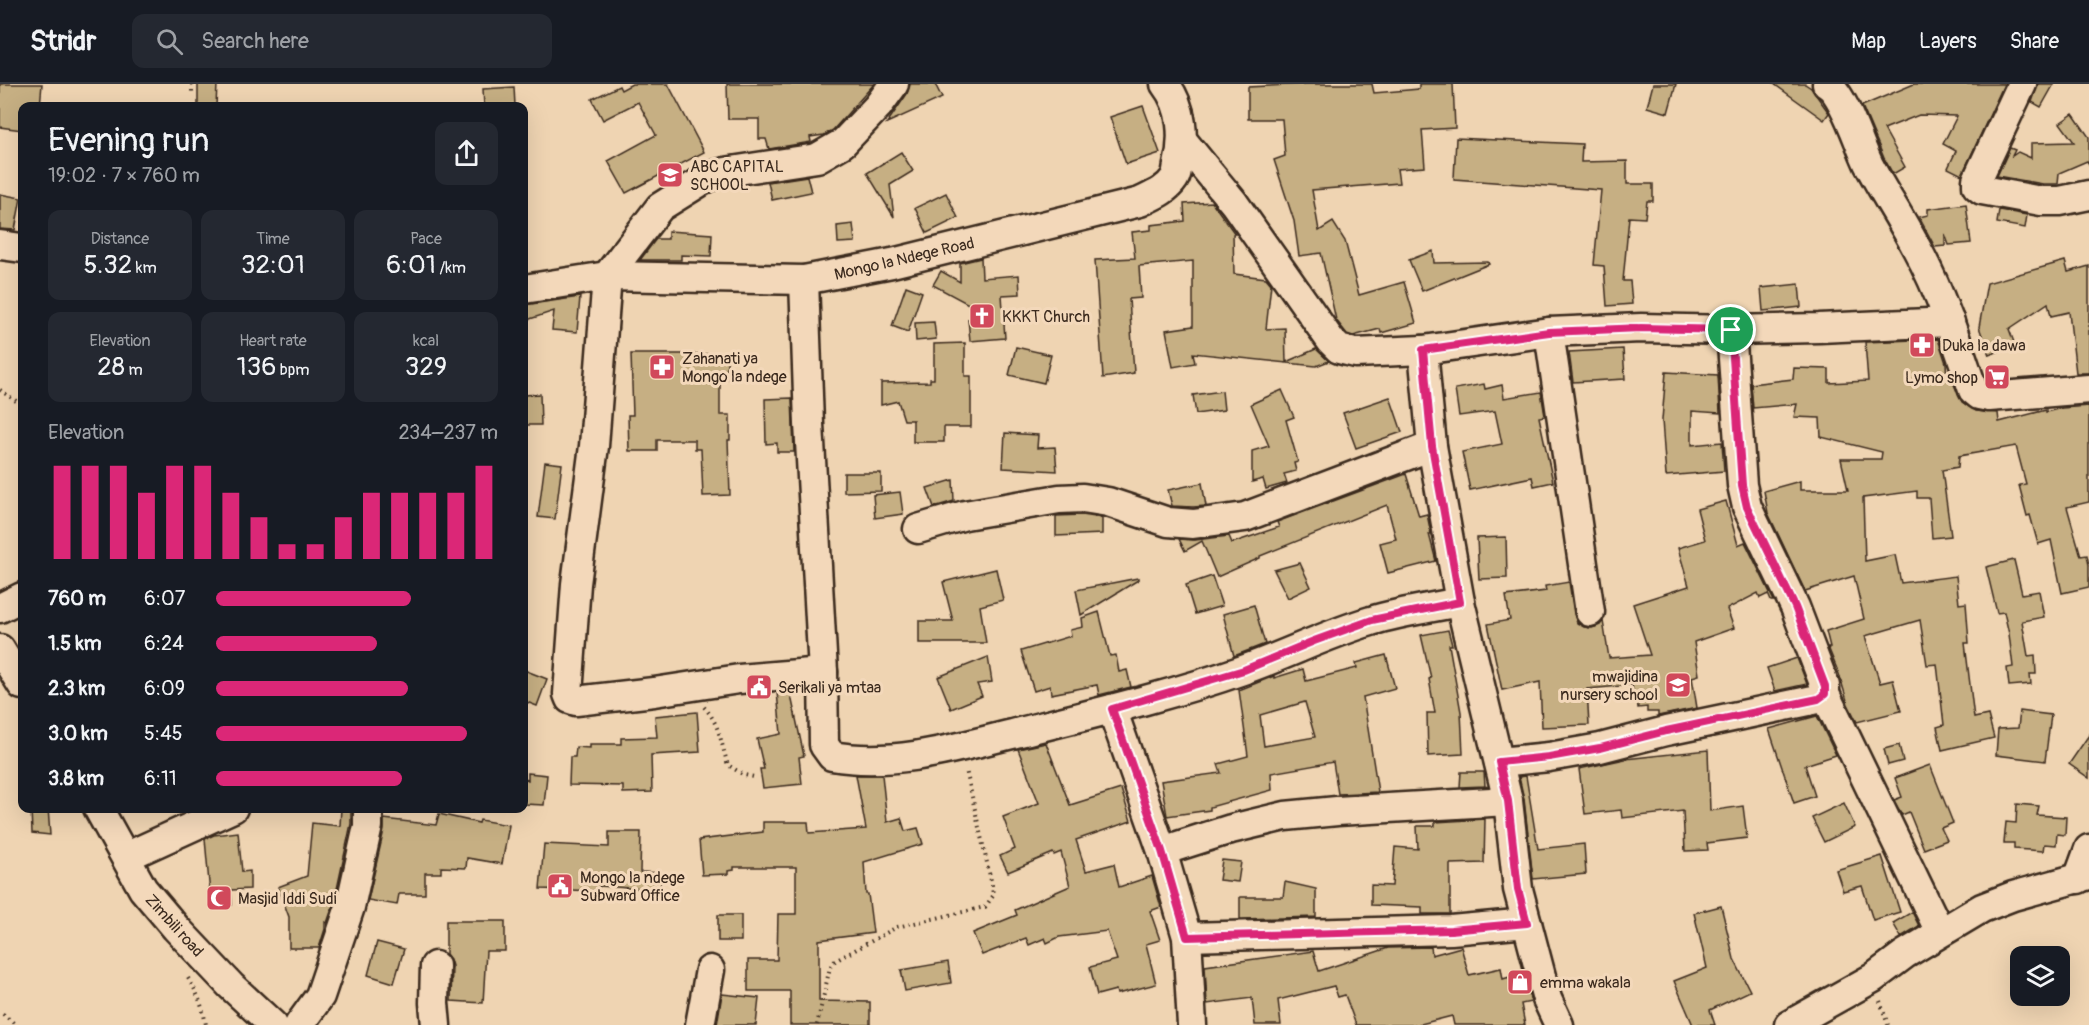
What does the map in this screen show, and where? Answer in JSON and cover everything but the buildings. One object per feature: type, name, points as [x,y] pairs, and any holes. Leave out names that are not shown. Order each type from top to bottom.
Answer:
[{"type":"street","points":[[823,672],[739,679],[576,701],[570,699],[568,694],[576,584],[594,446],[607,276],[660,207],[708,177],[725,172],[818,158],[843,143],[878,106],[894,84]]},
{"type":"street","name":"Mongo la Ndege Road","points":[[528,288],[607,276],[804,280],[892,263],[1140,202],[1163,191],[1175,177],[1183,141],[1182,126],[1170,90],[1165,84]]},
{"type":"street","points":[[1829,84],[1840,99],[1868,163],[1918,250],[1950,322],[1973,390],[1979,395],[1989,397],[2089,389]]},
{"type":"street","points":[[2022,84],[1977,180],[1977,186],[1982,190],[2041,201],[2061,201],[2089,195]]},
{"type":"street","points":[[1183,141],[1234,203],[1331,341],[1339,349],[1355,353],[1423,350],[1549,332],[1641,328],[1731,330],[1950,322]]},
{"type":"street","points":[[0,245],[18,247]]},
{"type":"street","points":[[804,280],[809,424],[823,672],[824,745],[832,756],[852,760],[889,760],[961,748],[1112,709],[1244,670],[1372,620],[1460,602]]},
{"type":"street","points":[[1731,330],[1742,485],[1747,507],[1795,607],[1825,686],[1825,694],[1940,932]]},
{"type":"street","points":[[1549,332],[1590,612]]},
{"type":"street","points":[[1423,350],[1432,446],[1460,602],[1508,801],[1518,889],[1547,999],[1559,1025]]},
{"type":"street","points":[[918,529],[965,516],[1059,499],[1083,498],[1108,502],[1168,522],[1193,524],[1245,517],[1432,446]]},
{"type":"street","points":[[0,608],[18,599]]},
{"type":"street","points":[[0,649],[18,678]]},
{"type":"street","points":[[1499,762],[1549,757],[1600,748],[1666,731],[1818,699],[1825,694]]},
{"type":"street","points":[[1112,709],[1162,851],[1187,937],[1192,1025]]},
{"type":"street","points":[[1162,851],[1231,829],[1286,816],[1508,801]]},
{"type":"street","name":"Zimbili road","points":[[101,813],[143,889],[231,986],[273,1025]]},
{"type":"street","points":[[126,855],[132,855],[222,813]]},
{"type":"street","points":[[299,1025],[320,996],[351,907],[368,826],[368,813]]},
{"type":"street","points":[[1789,1025],[1873,978],[1905,954],[1982,908],[2013,896],[2083,878],[2089,849]]},
{"type":"street","points":[[1187,937],[1451,930],[1527,923]]},
{"type":"street","points":[[435,966],[436,1025]]},
{"type":"street","points":[[700,1025],[710,970]]},
{"type":"path","points":[[192,84],[192,93]]},
{"type":"path","points":[[0,390],[18,402]]},
{"type":"path","points":[[696,702],[711,715],[719,728],[728,765],[744,775],[754,777]]},
{"type":"path","points":[[817,1025],[830,967],[835,961],[897,927],[985,907],[993,896],[961,748]]},
{"type":"path","points":[[3,1014],[16,1025]]},
{"type":"place","name":"ABC CAPITAL SCHOOL","points":[[670,175]]},
{"type":"place","name":"KKKT Church","points":[[982,316]]},
{"type":"place","name":"Duka la dawa","points":[[1922,345]]},
{"type":"place","name":"Zahanati ya Mongo la ndege","points":[[662,367]]},
{"type":"place","name":"Lymo shop","points":[[1997,377]]},
{"type":"place","name":"mwajidina nursery school","points":[[1678,685]]},
{"type":"place","name":"Serikali ya mtaa","points":[[759,687]]},
{"type":"place","name":"Mongo la ndege Subward Office","points":[[560,886]]},
{"type":"place","name":"Masjid Iddi Sudi","points":[[219,898]]},
{"type":"place","name":"emma wakala","points":[[1520,982]]},
{"type":"route","points":[[1641,328],[1731,330],[1742,485],[1747,507],[1795,607],[1825,686],[1825,694],[1818,699],[1666,731],[1600,748],[1549,757],[1499,762],[1508,801],[1518,889],[1527,923],[1451,930],[1187,937],[1162,851],[1112,709],[1244,670],[1372,620],[1460,602],[1432,446],[1423,350],[1549,332],[1641,328]]}]
